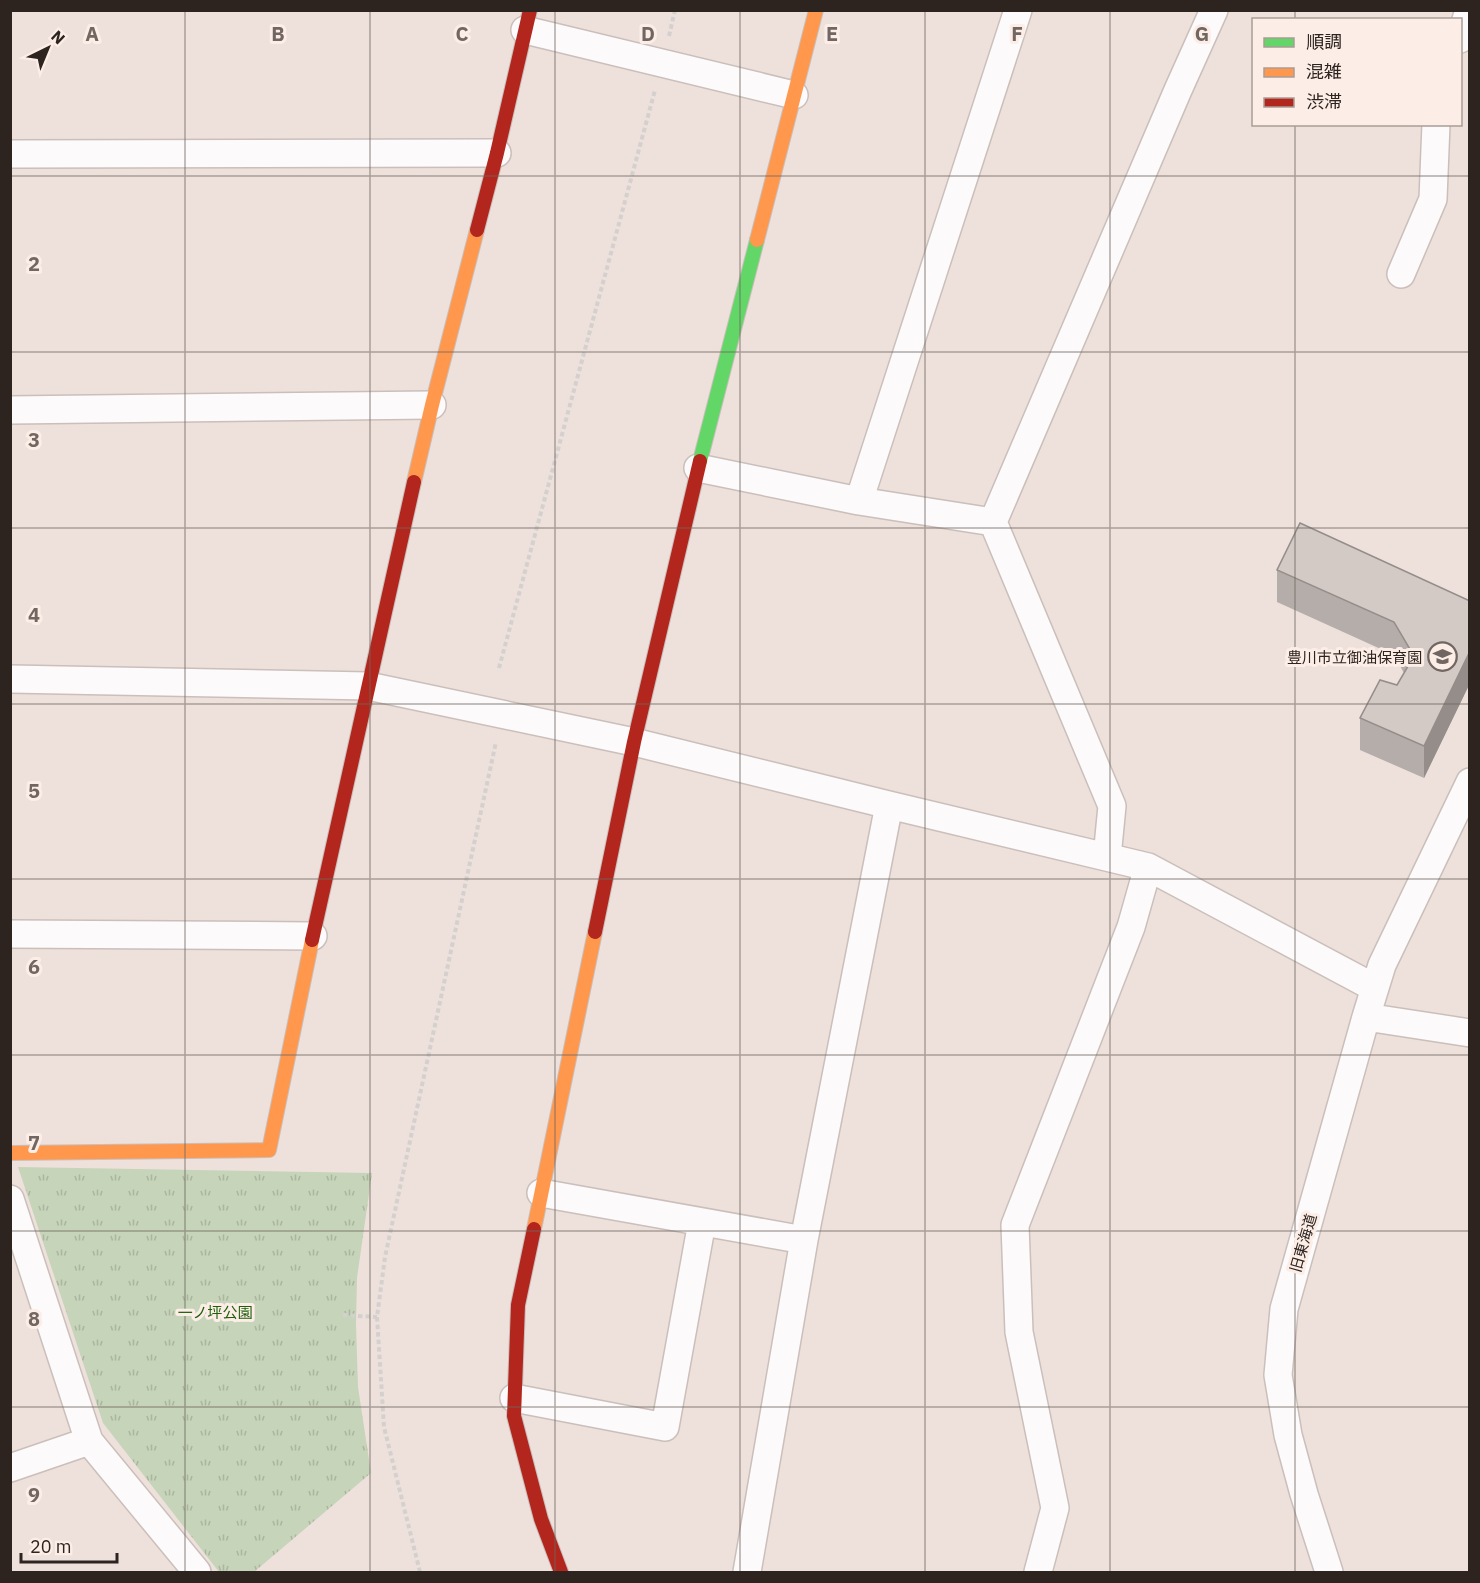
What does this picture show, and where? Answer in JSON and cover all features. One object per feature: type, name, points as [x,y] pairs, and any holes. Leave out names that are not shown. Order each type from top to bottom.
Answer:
[{"type":"street","points":[[561,1572],[541,1519],[514,1416],[518,1305],[634,742],[698,468],[816,10]]},
{"type":"street","points":[[859,501],[1018,10]]},
{"type":"street","points":[[1107,857],[1112,806],[993,522],[1214,10]]},
{"type":"street","points":[[1462,35],[1468,10]]},
{"type":"street","points":[[10,1153],[269,1150],[313,936],[432,405],[497,153],[527,20],[662,63],[794,95]]},
{"type":"street","points":[[1401,274],[1433,199],[1436,126]]},
{"type":"street","points":[[10,154],[497,153]]},
{"type":"street","points":[[11,409],[432,405]]},
{"type":"street","points":[[698,468],[859,501],[993,522]]},
{"type":"street","points":[[10,678],[368,686],[634,742],[1148,867],[1375,988]]},
{"type":"street","name":"旧東海道","points":[[1329,1572],[1288,1435],[1278,1375],[1284,1310],[1382,965],[1470,782]]},
{"type":"street","points":[[747,1572],[804,1240],[889,805]]},
{"type":"street","points":[[1038,1572],[1055,1508],[1019,1332],[1015,1225],[1131,927],[1148,867]]},
{"type":"street","points":[[10,934],[313,936]]},
{"type":"street","points":[[1366,1017],[1470,1032]]},
{"type":"street","points":[[541,1193],[804,1240]]},
{"type":"street","points":[[10,1199],[89,1441],[197,1572]]},
{"type":"street","points":[[514,1398],[665,1427],[702,1222]]},
{"type":"street","points":[[10,1468],[89,1441]]},
{"type":"path","points":[[499,668],[675,10]]},
{"type":"path","points":[[420,1572],[384,1427],[377,1317],[385,1257],[496,741]]},
{"type":"path","points":[[343,1314],[377,1317]]},
{"type":"green space","name":"一ノ坪公園","points":[[18,1167],[372,1173],[357,1278],[356,1324],[358,1387],[371,1473],[254,1572],[219,1572],[103,1423]]},
{"type":"building","points":[[1300,523],[1470,601],[1470,651],[1424,746],[1360,718],[1380,680],[1397,685],[1414,656],[1394,622],[1277,570]]},
{"type":"traffic: fast","points":[[700,461],[757,240]]},
{"type":"traffic: slow","points":[[757,240],[816,10]]},
{"type":"traffic: slow","points":[[414,482],[477,230]]},
{"type":"traffic: slow","points":[[534,1229],[595,932]]},
{"type":"traffic: slow","points":[[10,1153],[269,1150],[312,940]]},
{"type":"traffic: jam","points":[[477,230],[530,10]]},
{"type":"traffic: jam","points":[[595,932],[634,742],[700,461]]},
{"type":"traffic: jam","points":[[312,940],[414,482]]},
{"type":"traffic: jam","points":[[534,1229],[518,1305],[514,1416],[541,1519],[561,1572]]},
{"type":"place","name":"豊川市立御油保育園","points":[[1443,657]]}]
